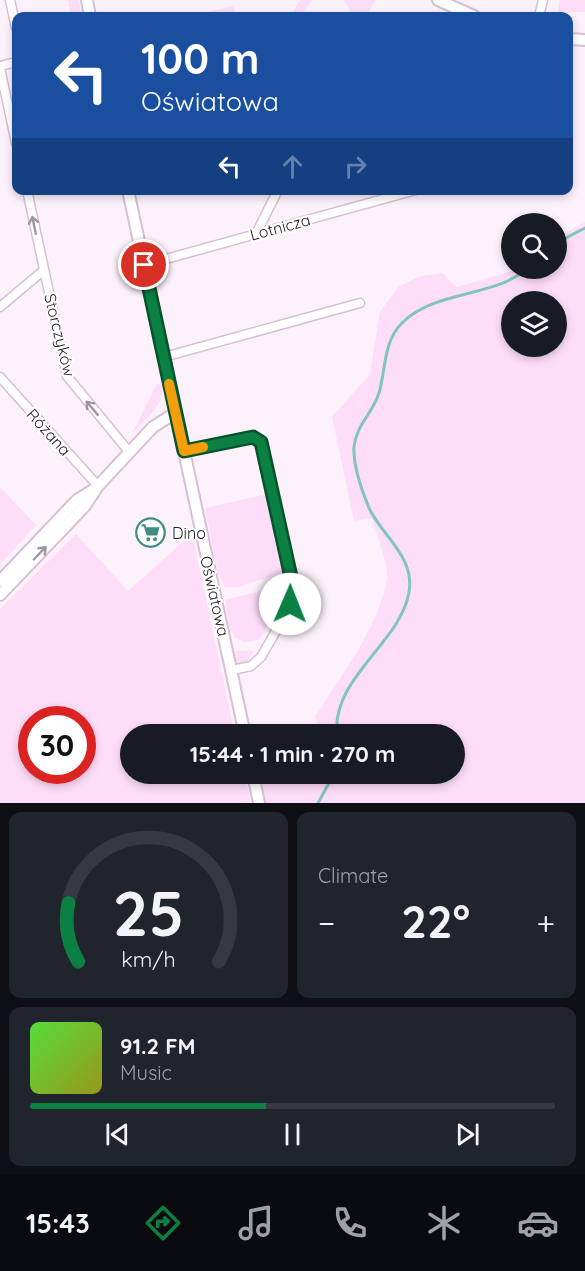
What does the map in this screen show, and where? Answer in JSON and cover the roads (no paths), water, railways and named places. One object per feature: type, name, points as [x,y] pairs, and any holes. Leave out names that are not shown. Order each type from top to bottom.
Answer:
[{"type":"street","points":[[438,0],[465,12]]},
{"type":"street","points":[[0,67],[12,124]]},
{"type":"street","name":"Storczyków","points":[[28,195],[67,376],[129,453]]},
{"type":"street","name":"Oświatowa","points":[[129,195],[243,724]]},
{"type":"street","points":[[256,234],[276,195]]},
{"type":"street","name":"Lotnicza","points":[[144,265],[398,195]]},
{"type":"street","name":"Storczyków","points":[[0,307],[44,270]]},
{"type":"street","points":[[164,357],[360,303]]},
{"type":"street","name":"Różana","points":[[0,377],[98,486]]},
{"type":"street","points":[[0,596],[85,506],[98,486],[153,427],[175,413]]},
{"type":"street","points":[[184,451],[253,437],[259,439],[288,566],[292,589],[287,612],[261,657],[251,666],[232,670]]},
{"type":"street","points":[[0,581],[77,500],[98,486]]},
{"type":"street","points":[[255,784],[259,803]]},
{"type":"waterway","points":[[567,237],[585,228]]},
{"type":"waterway","points":[[338,724],[338,715],[345,696],[355,678],[394,628],[409,592],[410,580],[407,568],[397,548],[369,508],[358,478],[354,454],[355,439],[379,393],[388,346],[403,322],[416,312],[449,298],[511,279]]},
{"type":"waterway","points":[[318,803],[328,784]]},
{"type":"place","name":"Dino","points":[[151,533]]}]
